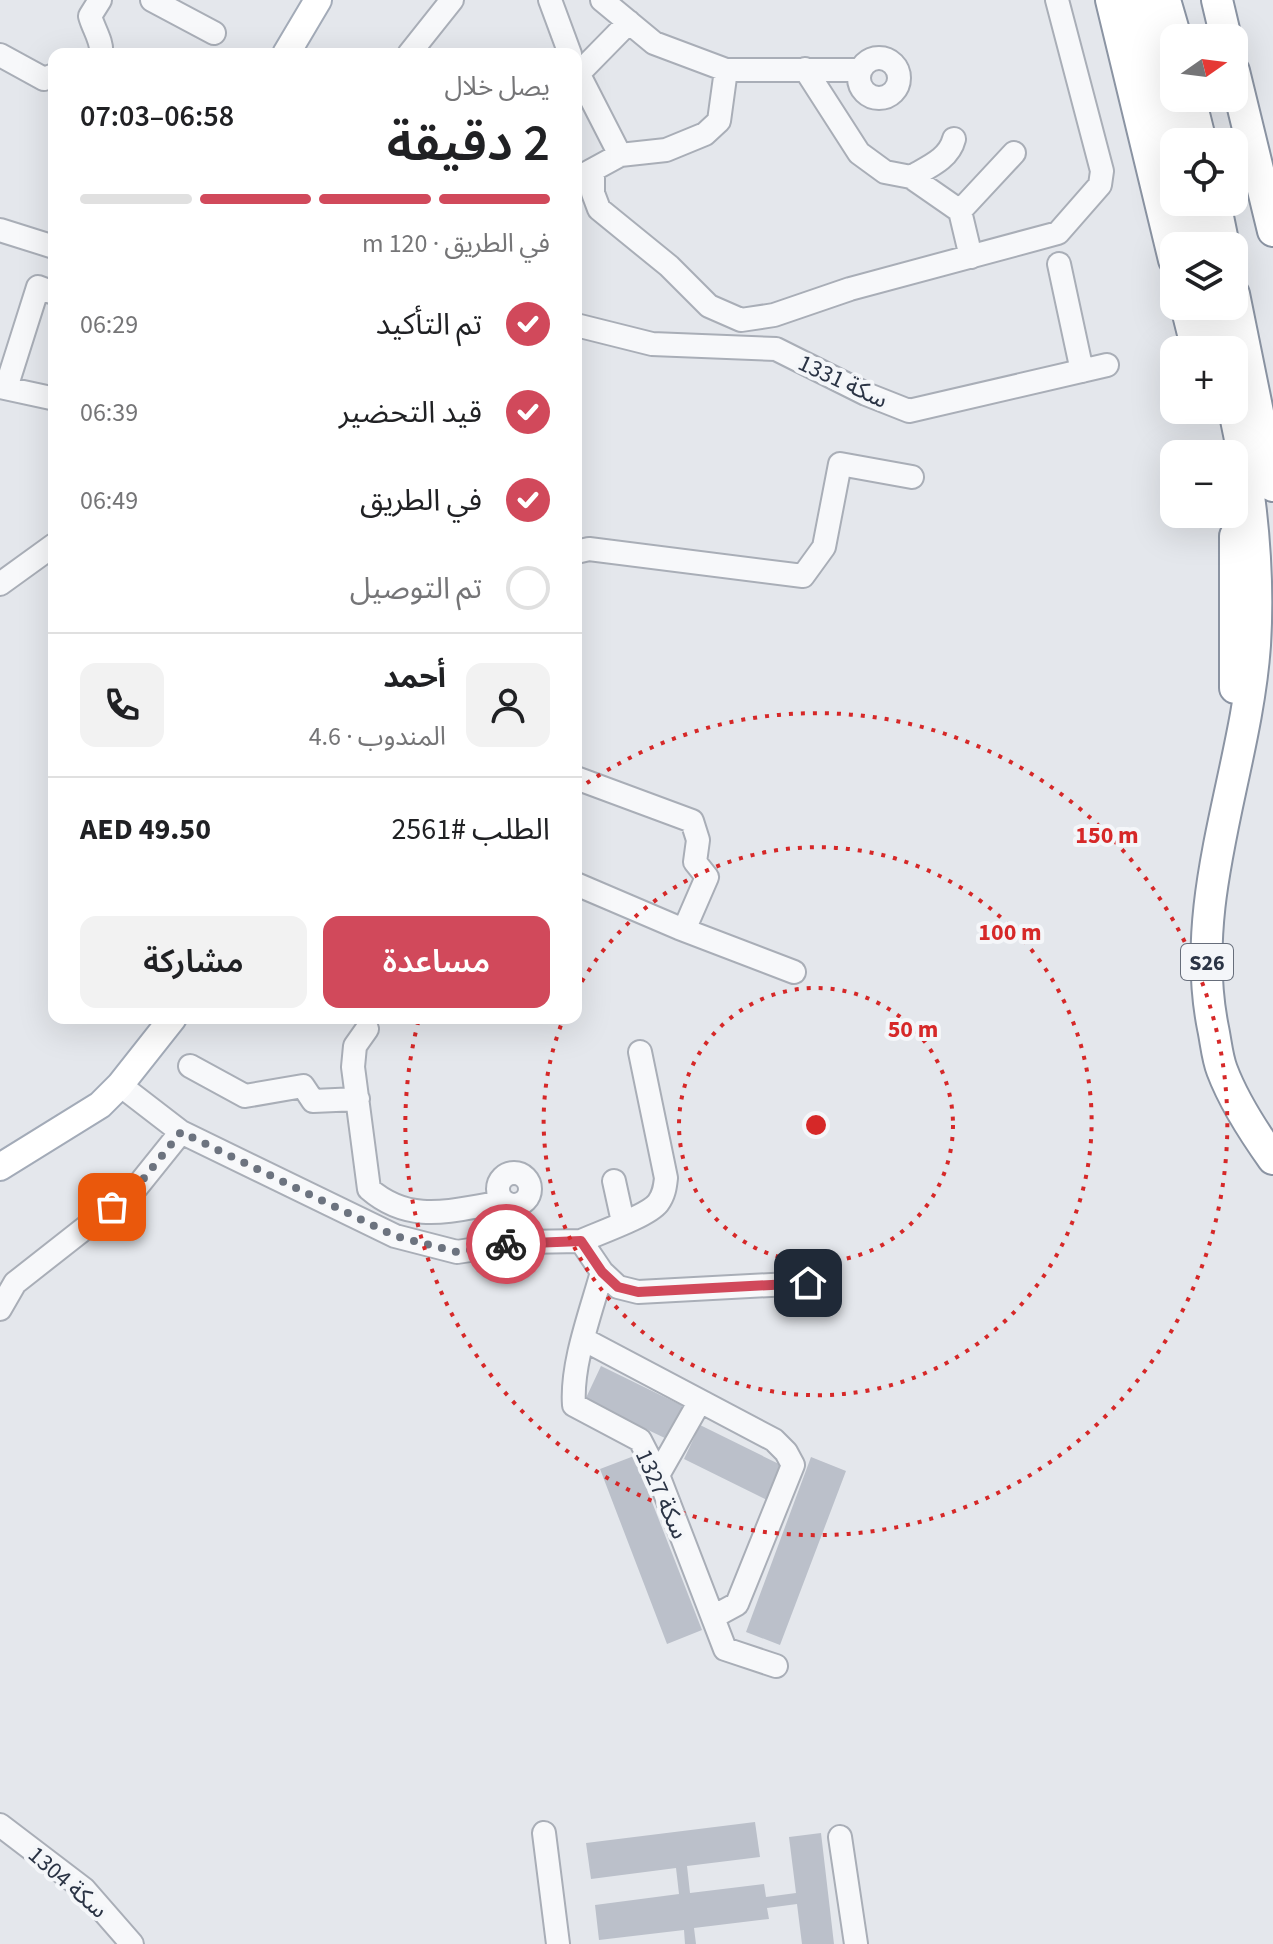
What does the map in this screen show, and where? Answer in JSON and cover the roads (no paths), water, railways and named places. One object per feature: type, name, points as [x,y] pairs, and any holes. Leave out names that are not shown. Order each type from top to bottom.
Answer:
[{"type":"highway","points":[[1111,0],[1167,232]]},
{"type":"highway","points":[[1135,0],[1168,128]]},
{"type":"highway","points":[[1165,0],[1172,24]]},
{"type":"highway","points":[[1217,0],[1223,24]]},
{"type":"highway","points":[[1244,112],[1273,231]]},
{"type":"highway","points":[[1239,320],[1273,486]]},
{"type":"highway","name":"S26","points":[[1237,424],[1248,476],[1257,559],[1255,647],[1206,924],[1207,999],[1221,1068],[1248,1125],[1273,1159]]},
{"type":"highway","points":[[1234,528],[1237,546],[1234,645],[1238,753]]},
{"type":"main road","points":[[290,48],[318,0]]},
{"type":"main road","points":[[0,1167],[100,1105],[120,1085],[168,1024]]},
{"type":"street","points":[[100,0],[90,16],[102,48]]},
{"type":"street","points":[[152,0],[214,33]]},
{"type":"street","points":[[414,48],[452,0]]},
{"type":"street","points":[[550,0],[568,48]]},
{"type":"street","points":[[602,0],[654,43],[726,70],[860,70]]},
{"type":"street","points":[[726,70],[719,121],[705,134],[666,150],[620,155],[584,175],[599,209],[669,266],[709,306],[741,320],[774,315],[850,289],[1058,233],[1100,185],[1102,171],[1057,0]]},
{"type":"street","points":[[582,60],[629,22]]},
{"type":"street","points":[[0,55],[44,79],[48,77]]},
{"type":"street","points":[[805,69],[859,153],[885,172],[911,177],[960,211],[971,257]]},
{"type":"street","points":[[582,80],[620,155]]},
{"type":"street","points":[[911,177],[934,164],[951,149],[954,139]]},
{"type":"street","points":[[960,211],[1014,153]]},
{"type":"street","points":[[0,230],[48,245]]},
{"type":"street","points":[[1059,264],[1082,371]]},
{"type":"street","points":[[48,291],[38,287],[3,388],[48,397]]},
{"type":"street","name":"سكة 1331","points":[[582,326],[652,344],[776,349],[866,394],[909,411],[1107,365]]},
{"type":"street","points":[[582,551],[589,549],[803,576],[824,547],[840,464],[912,477]]},
{"type":"street","points":[[0,584],[48,549]]},
{"type":"street","points":[[582,780],[692,821],[698,840],[695,862],[707,877],[684,930]]},
{"type":"street","points":[[582,887],[794,972]]},
{"type":"street","points":[[367,1029],[355,1046],[353,1067],[369,1189],[405,1211],[419,1213],[505,1202]]},
{"type":"street","points":[[120,1085],[181,1132],[395,1236],[457,1252],[523,1242],[581,1241],[640,1217],[657,1206],[664,1193],[666,1178],[640,1052]]},
{"type":"street","points":[[190,1066],[245,1096],[303,1086],[313,1101],[358,1099]]},
{"type":"street","points":[[0,1309],[15,1283],[136,1188],[181,1132]]},
{"type":"street","points":[[614,1181],[623,1222]]},
{"type":"street","points":[[581,1241],[602,1272],[618,1287],[638,1292],[808,1283]]},
{"type":"street","name":"سكة 1327","points":[[602,1272],[583,1339],[573,1390],[574,1405],[640,1440],[658,1475],[725,1649],[776,1666]]},
{"type":"street","points":[[583,1339],[774,1440],[793,1465],[737,1604],[713,1617]]},
{"type":"street","points":[[658,1475],[700,1401]]},
{"type":"street","name":"سكة 1304","points":[[0,1825],[84,1889],[132,1944]]},
{"type":"street","points":[[544,1833],[558,1944]]},
{"type":"street","points":[[840,1837],[856,1944]]}]
